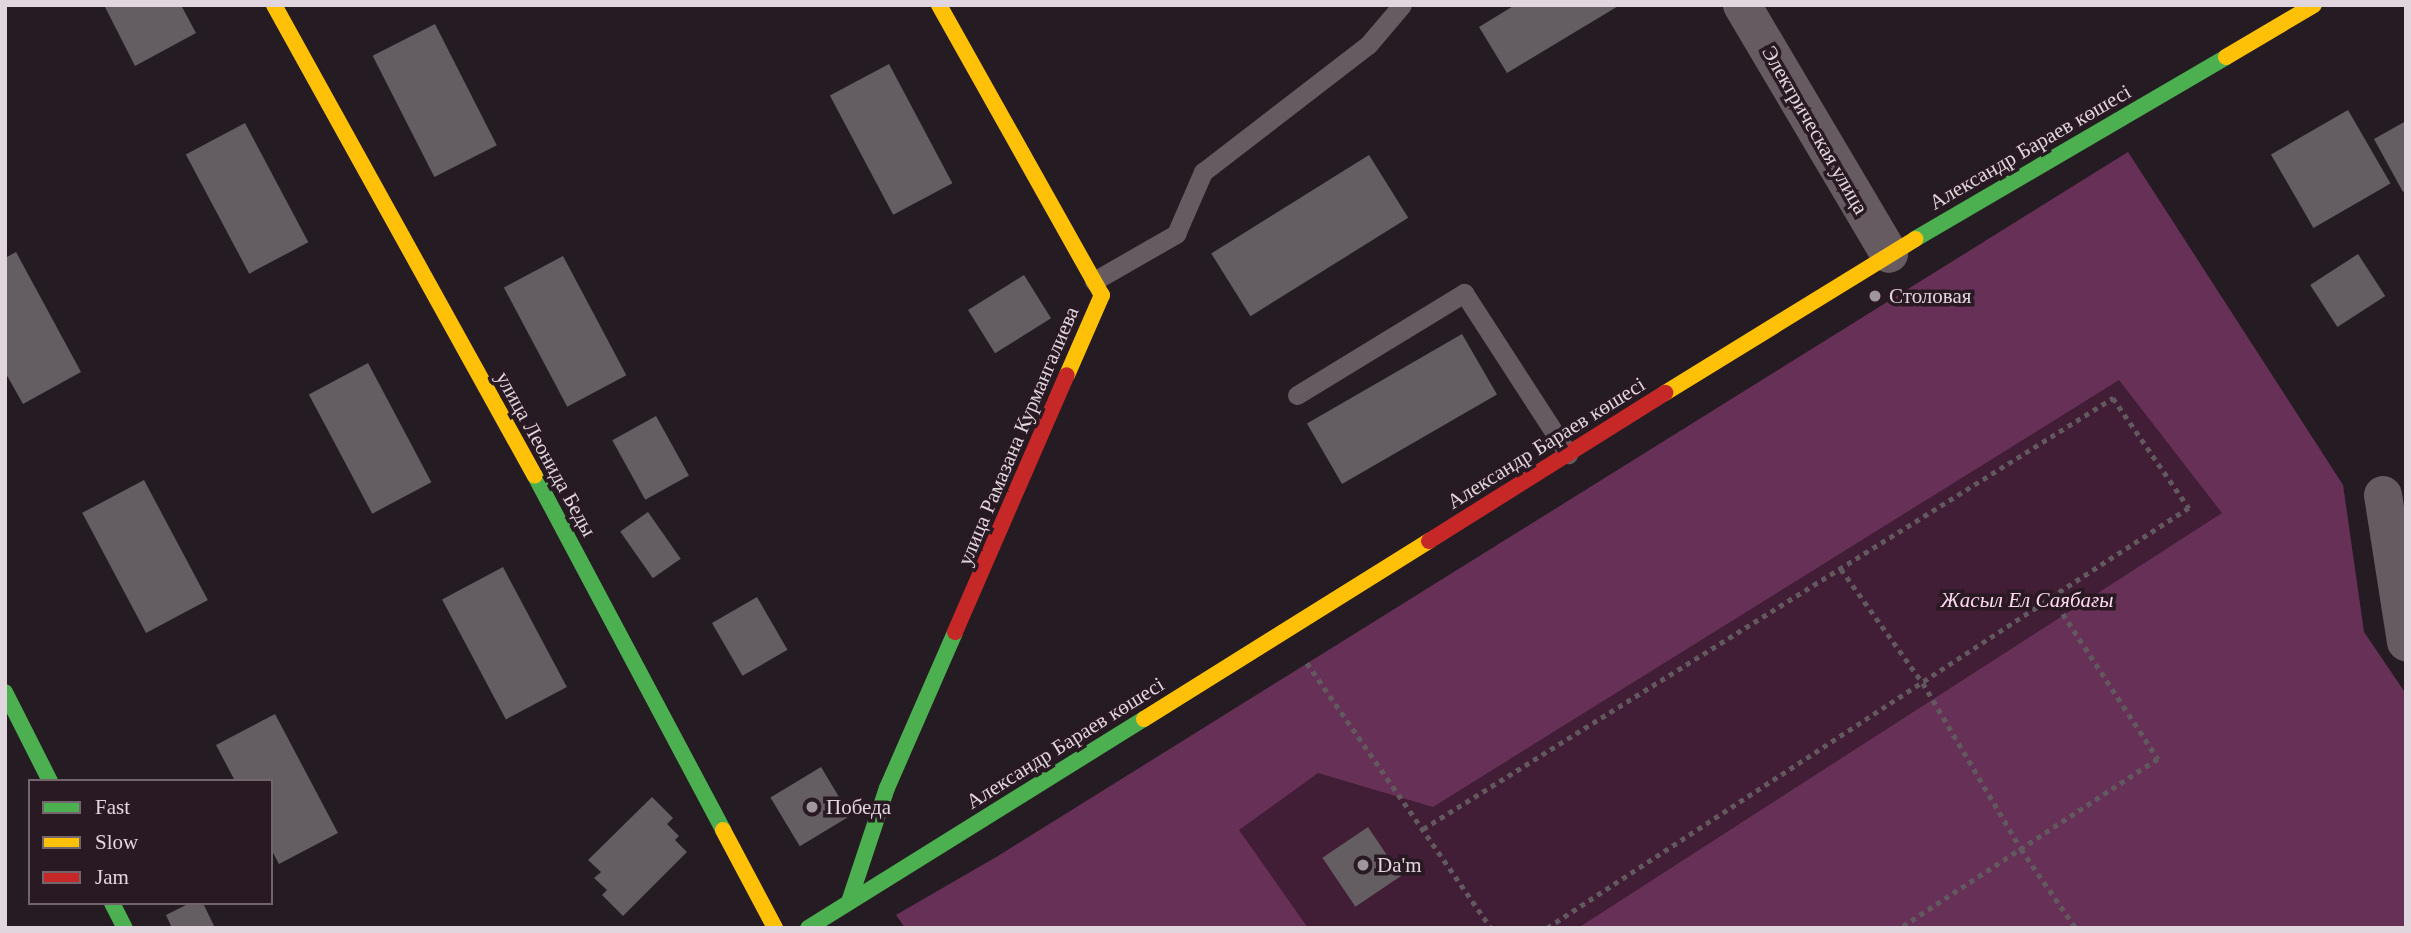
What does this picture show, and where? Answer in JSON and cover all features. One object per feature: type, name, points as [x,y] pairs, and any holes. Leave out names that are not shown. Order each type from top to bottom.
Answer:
[{"type":"street","name":"улица Леонида Беды","points":[[274,5],[584,565],[775,928]]},
{"type":"street","name":"улица Рамазана Курмангалиева","points":[[849,902],[887,788],[1102,295],[939,5]]},
{"type":"street","name":"Электрическая улица","points":[[1742,5],[1889,254]]},
{"type":"street","name":"Александр Бараев көшесі","points":[[808,928],[1889,254],[2314,5]]},
{"type":"street","points":[[2383,495],[2406,642]]},
{"type":"street","points":[[5,692],[49,779]]},
{"type":"street","points":[[113,905],[125,928]]},
{"type":"lane","points":[[1094,281],[1176,234],[1203,172],[1368,46],[1402,5]]},
{"type":"lane","points":[[1297,395],[1464,293],[1567,454]]},
{"type":"path","points":[[1423,829],[2113,398],[2189,508],[1547,928]]},
{"type":"path","points":[[1841,569],[1923,683],[2021,849],[2076,928]]},
{"type":"path","points":[[1901,928],[2158,759],[2052,597]]},
{"type":"path","points":[[1307,663],[1491,928]]},
{"type":"green space","name":"Жасыл Ел Саябағы","points":[[2128,152],[2343,485],[2364,632],[2406,694],[2406,928],[905,928],[896,915],[998,856]]},
{"type":"shaded area","name":"Жасыл Ел Саябағы","points":[[2128,152],[2343,485],[2364,632],[2406,694],[2406,928],[1578,928],[2222,513],[2119,380],[1433,807],[1318,773],[1239,830],[1308,928],[905,928],[896,915],[998,856]]},
{"type":"building","points":[[104,5],[181,5],[196,33],[135,66]]},
{"type":"building","points":[[1515,5],[1620,5],[1507,73],[1479,27]]},
{"type":"building","points":[[435,24],[497,145],[434,177],[373,56]]},
{"type":"building","points":[[889,64],[952,183],[893,215],[830,95]]},
{"type":"building","points":[[2348,110],[2390,184],[2313,228],[2271,155]]},
{"type":"building","points":[[2406,121],[2406,190],[2403,192],[2374,139]]},
{"type":"building","points":[[245,123],[308,242],[249,274],[186,154]]},
{"type":"building","points":[[1369,155],[1408,218],[1250,316],[1211,254]]},
{"type":"building","points":[[16,252],[81,372],[23,404],[5,372],[5,258]]},
{"type":"building","points":[[2358,254],[2385,296],[2337,327],[2310,285]]},
{"type":"building","points":[[563,256],[626,375],[567,407],[504,287]]},
{"type":"building","points":[[1024,275],[1051,318],[995,353],[968,310]]},
{"type":"building","points":[[1462,334],[1497,395],[1342,484],[1307,424]]},
{"type":"building","points":[[368,363],[431,482],[372,514],[309,394]]},
{"type":"building","points":[[656,416],[689,475],[645,500],[612,440]]},
{"type":"building","points":[[144,480],[208,600],[146,633],[82,513]]},
{"type":"building","points":[[648,512],[681,559],[653,578],[620,532]]},
{"type":"building","points":[[503,567],[567,687],[506,719],[442,599]]},
{"type":"building","points":[[757,597],[788,650],[742,676],[712,623]]},
{"type":"building","points":[[275,714],[338,833],[279,864],[273,853],[273,779],[234,779],[216,745]]},
{"type":"building","name":"Победа","points":[[821,767],[850,816],[800,846],[770,797]]},
{"type":"building","points":[[652,797],[673,818],[667,824],[679,836],[675,840],[687,852],[623,916],[602,895],[607,890],[594,878],[601,872],[588,860]]},
{"type":"building","points":[[1368,827],[1401,876],[1355,907],[1322,858]]},
{"type":"building","points":[[186,905],[204,905],[215,928],[172,928],[166,915]]},
{"type":"traffic: fast","points":[[1915,239],[2226,57]]},
{"type":"traffic: fast","points":[[535,476],[723,830]]},
{"type":"traffic: fast","points":[[849,902],[887,788],[955,632]]},
{"type":"traffic: fast","points":[[5,692],[49,779]]},
{"type":"traffic: fast","points":[[808,928],[1144,719]]},
{"type":"traffic: fast","points":[[113,905],[125,928]]},
{"type":"traffic: slow","points":[[274,5],[535,476]]},
{"type":"traffic: slow","points":[[939,5],[1102,295],[1067,375]]},
{"type":"traffic: slow","points":[[2226,57],[2314,5]]},
{"type":"traffic: slow","points":[[1665,393],[1915,239]]},
{"type":"traffic: slow","points":[[1144,719],[1429,541]]},
{"type":"traffic: slow","points":[[723,830],[775,928]]},
{"type":"traffic: jam","points":[[955,632],[1067,375]]},
{"type":"traffic: jam","points":[[1429,541],[1665,393]]},
{"type":"place","name":"Столовая","points":[[1875,296]]},
{"type":"place","name":"Победа","points":[[812,807]]},
{"type":"place","name":"Da'm","points":[[1363,865]]}]
